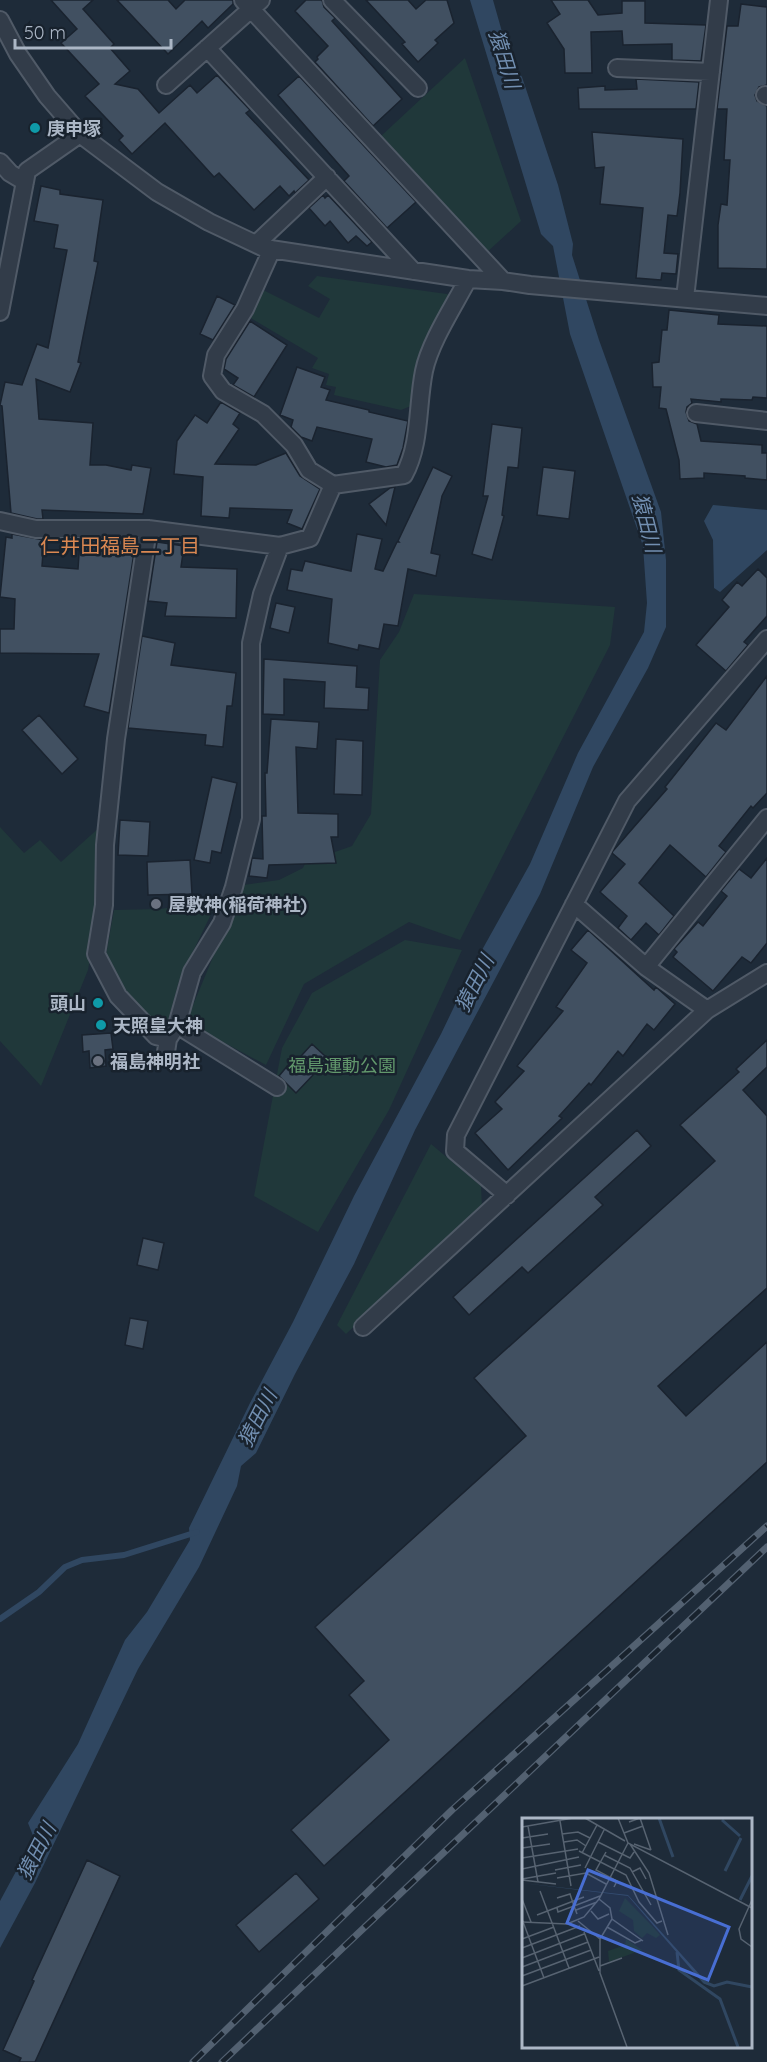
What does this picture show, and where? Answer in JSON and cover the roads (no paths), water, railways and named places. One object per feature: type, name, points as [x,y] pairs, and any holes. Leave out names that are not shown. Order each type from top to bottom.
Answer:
[{"type":"street","points":[[332,0],[418,88]]},
{"type":"street","points":[[685,298],[719,0]]},
{"type":"street","points":[[166,85],[207,48],[251,3],[503,281]]},
{"type":"street","points":[[0,20],[18,54],[47,96],[80,135],[157,192],[209,222],[264,247],[468,279],[767,306]]},
{"type":"street","points":[[207,48],[413,271]]},
{"type":"street","points":[[617,68],[711,72]]},
{"type":"street","points":[[0,312],[27,171],[80,135]]},
{"type":"street","points":[[0,162],[10,173],[25,182]]},
{"type":"street","points":[[327,177],[264,247],[245,309],[216,355],[212,376],[223,391],[263,414],[294,445],[309,470],[333,485],[404,475],[411,461],[424,369],[440,332],[468,279]]},
{"type":"street","points":[[0,232],[17,217]]},
{"type":"street","points":[[696,413],[767,422]]},
{"type":"street","points":[[0,521],[36,529],[148,529],[280,546],[310,538],[333,485]]},
{"type":"street","points":[[148,529],[116,739],[105,845],[104,905],[96,954],[118,996],[156,1036],[171,1039],[277,1087]]},
{"type":"street","points":[[171,1039],[192,972],[222,923],[234,887],[251,819],[251,643],[262,594],[280,546]]},
{"type":"street","points":[[507,1195],[455,1151],[456,1135],[627,801],[767,639]]},
{"type":"street","points":[[646,967],[767,818]]},
{"type":"street","points":[[574,904],[646,967],[707,1010]]},
{"type":"street","points":[[363,1327],[707,1010],[767,973]]},
{"type":"water","name":"猿田川","points":[[470,0],[493,0],[510,60],[522,77],[558,185],[573,244],[572,255],[599,340],[661,512],[666,560],[666,627],[648,668],[593,767],[540,894],[415,1130],[354,1264],[256,1453],[241,1466],[237,1486],[199,1567],[138,1669],[35,1883],[0,1948],[0,1901],[34,1838],[28,1823],[78,1744],[125,1640],[147,1612],[190,1540],[189,1528],[250,1403],[293,1322],[354,1196],[441,1034],[477,959],[530,864],[578,753],[644,632],[647,603],[643,546],[570,334],[553,246],[541,234]]},
{"type":"water","points":[[713,505],[767,510],[767,550],[720,592],[714,588],[713,540],[704,521]]},
{"type":"waterway","points":[[0,1619],[39,1592],[65,1567],[82,1560],[124,1555],[197,1532]]},
{"type":"railway","points":[[193,2062],[452,1810],[767,1526]]},
{"type":"railway","points":[[222,2062],[767,1547]]},
{"type":"place","name":"庚申塚","points":[[35,128]]},
{"type":"place","name":"屋敷神(稲荷神社)","points":[[156,904]]},
{"type":"place","name":"頭山","points":[[98,1003]]},
{"type":"place","name":"天照皇大神","points":[[101,1025]]},
{"type":"place","name":"福島神明社","points":[[98,1061]]},
{"type":"district","name":"仁井田福島二丁目","points":[[120,545]]},
{"type":"park label","name":"福島運動公園","points":[[342,1065]]}]
